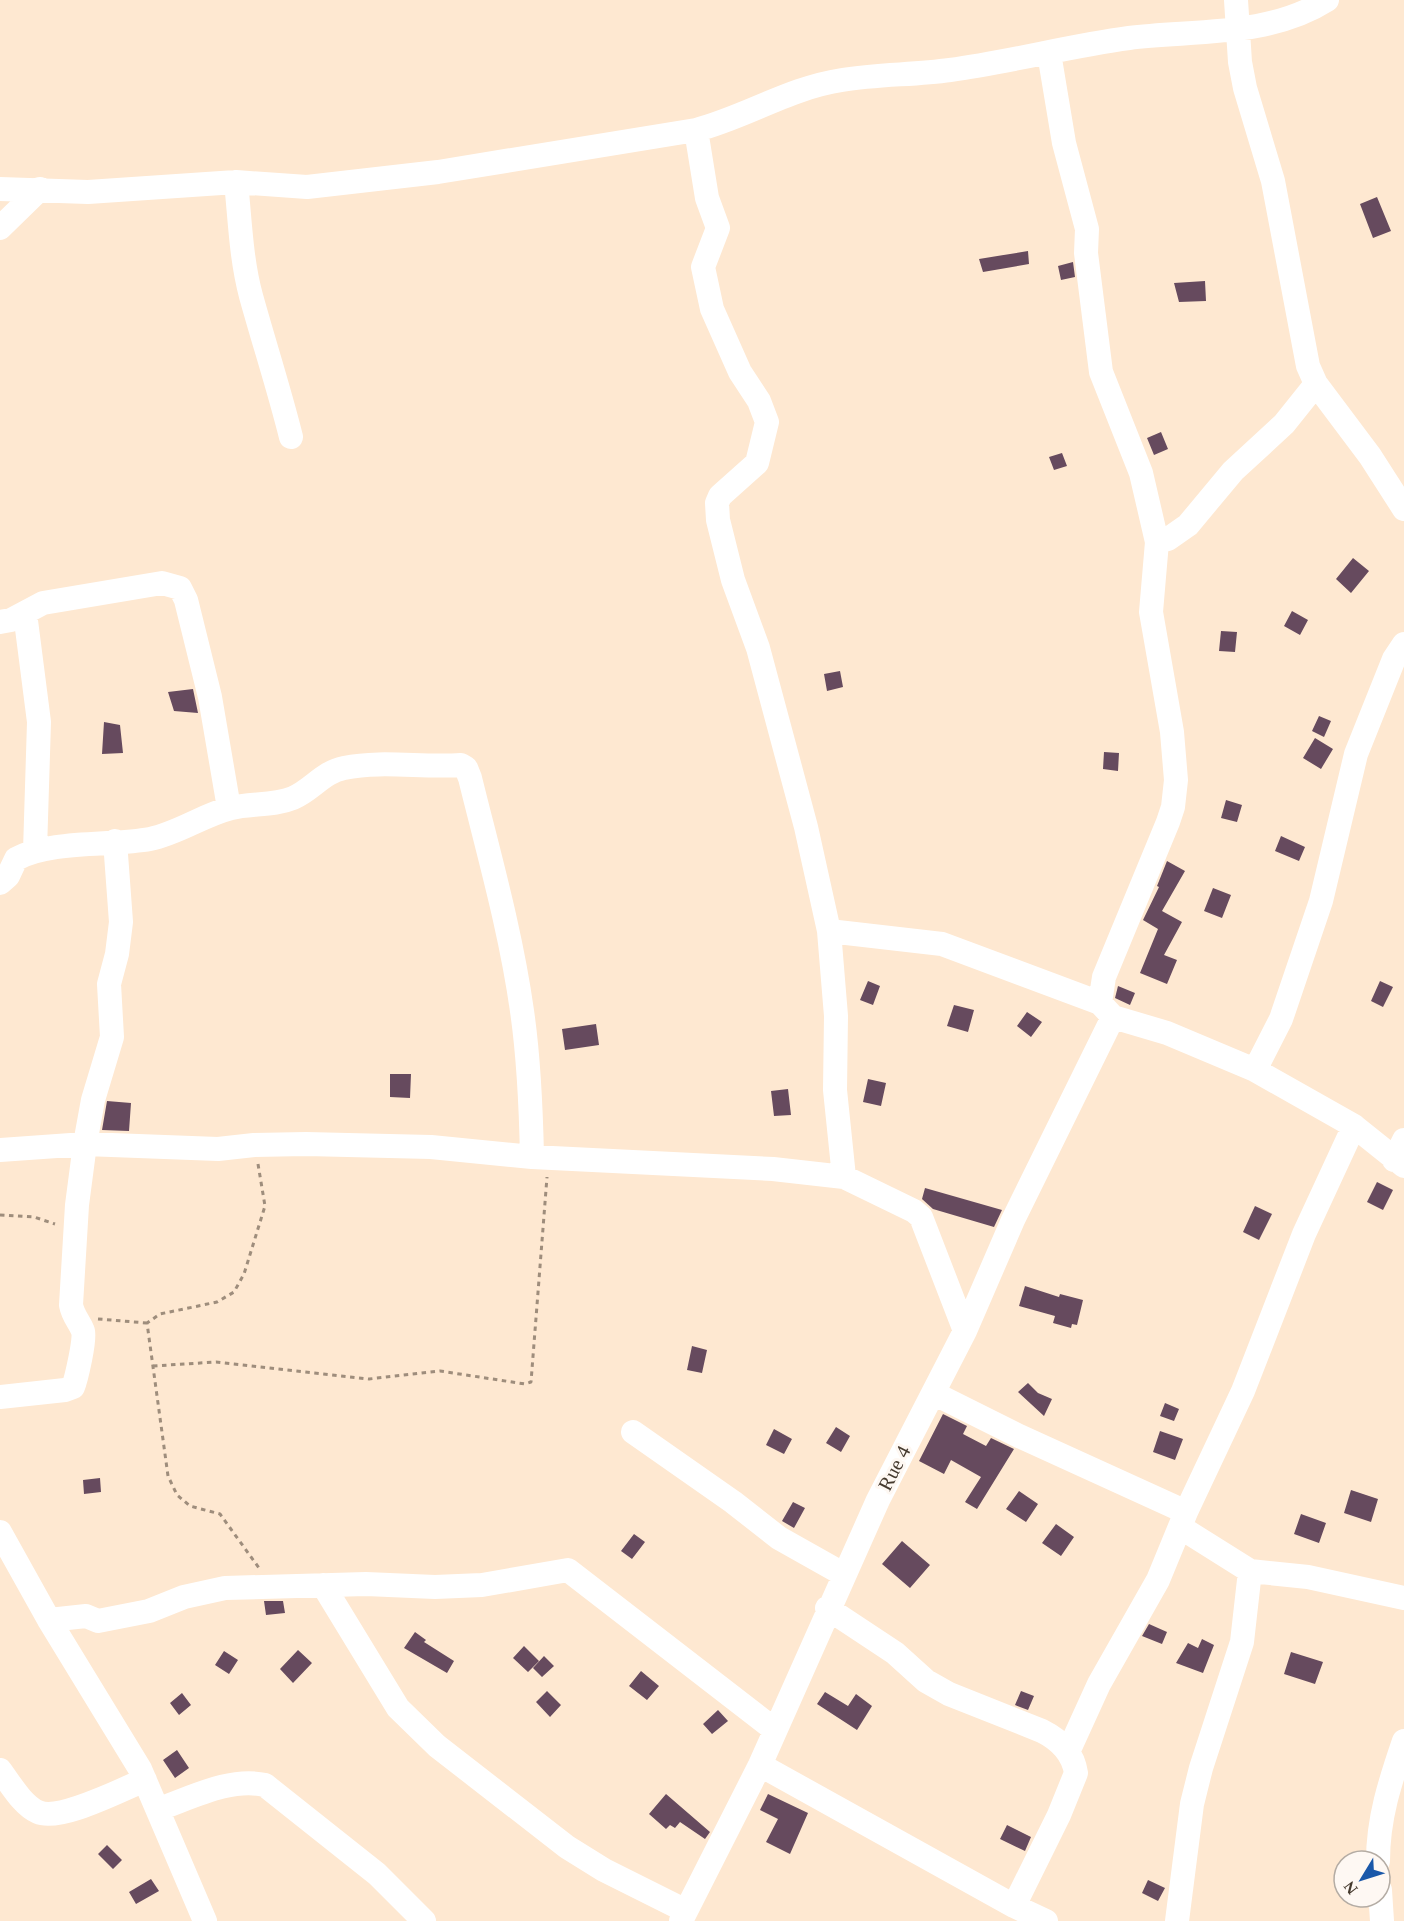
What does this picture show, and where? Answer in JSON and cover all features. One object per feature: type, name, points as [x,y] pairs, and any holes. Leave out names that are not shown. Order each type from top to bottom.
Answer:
[{"type":"street","points":[[1236,0],[1237,28],[1245,88],[1273,181],[1308,366],[1316,384],[1370,456],[1404,509]]},
{"type":"street","points":[[0,189],[88,192],[236,182],[307,187],[382,180],[696,130],[797,90],[842,80],[950,70],[1127,39],[1237,28],[1287,20],[1327,0]]},
{"type":"street","name":"Rue 4","points":[[683,1916],[760,1765],[827,1608],[878,1500],[965,1331],[1106,1010],[1104,977],[1173,807],[1176,780],[1172,732],[1151,612],[1157,542],[1141,473],[1101,372],[1086,253],[1088,229],[1064,143],[1049,53]]},
{"type":"street","points":[[696,130],[705,188],[718,228],[703,267],[712,309],[740,372],[759,400],[767,422],[757,463],[720,496],[717,502],[718,520],[733,580],[758,648],[806,827],[815,878],[829,931],[836,1016],[835,1090],[844,1177]]},
{"type":"street","points":[[236,182],[242,252],[251,295],[274,368],[291,437]]},
{"type":"street","points":[[0,228],[40,189]]},
{"type":"street","points":[[1157,542],[1168,539],[1188,525],[1233,471],[1284,424],[1316,384]]},
{"type":"street","points":[[0,622],[44,603],[162,583],[180,588],[186,600],[210,697],[229,808]]},
{"type":"street","points":[[25,613],[39,722],[35,851]]},
{"type":"street","points":[[1255,1070],[1281,1020],[1321,901],[1356,754],[1394,659],[1404,645]]},
{"type":"street","points":[[0,883],[8,876],[16,859],[35,851],[149,839],[229,808],[254,803],[279,803],[296,797],[325,775],[344,768],[395,763],[461,765],[466,768],[502,906],[522,1010],[540,1157]]},
{"type":"street","points":[[0,1397],[65,1390],[73,1387],[84,1332],[74,1318],[71,1305],[77,1231],[76,1205],[93,1100],[112,1037],[109,984],[117,954],[121,922],[115,841]]},
{"type":"street","points":[[829,931],[942,944],[1255,1070],[1401,1155]]},
{"type":"street","points":[[1068,1752],[1099,1684],[1158,1580],[1183,1519],[1225,1431],[1304,1234],[1354,1126]]},
{"type":"street","points":[[0,1150],[85,1144],[218,1149],[255,1144],[431,1147],[540,1157],[772,1169],[844,1177],[914,1211],[921,1217],[965,1331]]},
{"type":"street","points":[[933,1393],[1183,1519],[1250,1571],[1319,1579],[1404,1598]]},
{"type":"street","points":[[633,1431],[734,1502],[779,1538],[843,1574]]},
{"type":"street","points":[[0,1532],[49,1620],[121,1734],[145,1779],[205,1921]]},
{"type":"street","points":[[49,1620],[86,1616],[98,1622],[149,1611],[198,1593],[225,1588],[366,1584],[435,1587],[482,1585],[568,1570],[775,1730]]},
{"type":"street","points":[[1177,1921],[1192,1804],[1201,1768],[1242,1642],[1250,1571]]},
{"type":"street","points":[[323,1585],[398,1708],[437,1746],[567,1847],[683,1916]]},
{"type":"street","points":[[827,1608],[886,1647],[926,1681],[949,1694],[1042,1731],[1054,1737],[1068,1752],[1076,1773],[1059,1815],[1014,1906]]},
{"type":"street","points":[[1378,1849],[1383,1801],[1404,1742]]},
{"type":"street","points":[[760,1765],[1014,1906],[1046,1921]]},
{"type":"street","points":[[0,1770],[29,1806],[40,1813],[68,1811],[145,1779]]},
{"type":"street","points":[[159,1809],[224,1787],[251,1782],[264,1785],[377,1874],[424,1921]]},
{"type":"path","points":[[74,1318],[147,1323],[160,1314],[217,1302],[234,1292],[244,1274],[265,1206],[255,1144]]},
{"type":"path","points":[[153,1366],[216,1362],[369,1379],[440,1371],[525,1384],[531,1382],[540,1157]]},
{"type":"path","points":[[0,1215],[34,1217],[77,1231]]},
{"type":"path","points":[[147,1323],[168,1476],[177,1495],[190,1506],[220,1514],[272,1587]]},
{"type":"building","points":[[1377,197],[1391,231],[1373,238],[1360,204]]},
{"type":"building","points":[[1028,251],[1029,264],[983,272],[979,259]]},
{"type":"building","points":[[1073,262],[1075,277],[1061,280],[1058,266]]},
{"type":"building","points":[[1205,281],[1206,301],[1179,302],[1174,283]]},
{"type":"building","points":[[1161,432],[1168,449],[1154,455],[1147,438]]},
{"type":"building","points":[[1062,453],[1067,466],[1054,470],[1049,457]]},
{"type":"building","points":[[1353,558],[1369,571],[1351,593],[1336,579]]},
{"type":"building","points":[[1292,611],[1308,620],[1300,635],[1284,626]]},
{"type":"building","points":[[1221,631],[1237,632],[1235,652],[1219,651]]},
{"type":"building","points":[[840,671],[843,687],[827,691],[824,674]]},
{"type":"building","points":[[193,689],[198,713],[174,711],[168,692]]},
{"type":"building","points":[[1319,716],[1331,721],[1324,737],[1312,731]]},
{"type":"building","points":[[104,722],[120,725],[123,753],[102,754]]},
{"type":"building","points":[[1315,738],[1333,749],[1321,769],[1303,758]]},
{"type":"building","points":[[1104,752],[1119,753],[1118,771],[1103,769]]},
{"type":"building","points":[[1226,800],[1242,805],[1237,822],[1221,818]]},
{"type":"building","points":[[1281,836],[1305,847],[1299,861],[1275,851]]},
{"type":"building","points":[[1167,861],[1185,871],[1162,911],[1182,922],[1164,955],[1177,960],[1167,984],[1140,973],[1158,929],[1143,920],[1159,887],[1157,886]]},
{"type":"building","points":[[1213,888],[1231,895],[1222,918],[1204,911]]},
{"type":"building","points":[[868,981],[880,986],[873,1005],[860,1000]]},
{"type":"building","points":[[1380,981],[1393,987],[1383,1007],[1371,1001]]},
{"type":"building","points":[[1118,986],[1135,993],[1130,1005],[1115,998]]},
{"type":"building","points":[[954,1005],[974,1010],[968,1032],[947,1026]]},
{"type":"building","points":[[1027,1012],[1042,1022],[1031,1037],[1017,1026]]},
{"type":"building","points":[[596,1024],[599,1045],[565,1050],[562,1029]]},
{"type":"building","points":[[390,1074],[411,1074],[410,1098],[390,1097]]},
{"type":"building","points":[[868,1079],[886,1083],[881,1106],[863,1102]]},
{"type":"building","points":[[788,1089],[791,1115],[774,1116],[771,1091]]},
{"type":"building","points":[[107,1101],[131,1103],[129,1131],[102,1130]]},
{"type":"building","points":[[1377,1182],[1393,1190],[1383,1210],[1367,1202]]},
{"type":"building","points":[[925,1188],[1002,1210],[994,1227],[933,1209],[922,1199]]},
{"type":"building","points":[[1255,1206],[1272,1214],[1259,1240],[1243,1232]]},
{"type":"building","points":[[1025,1286],[1059,1297],[1060,1294],[1083,1300],[1077,1325],[1072,1324],[1071,1328],[1053,1323],[1055,1316],[1019,1306]]},
{"type":"building","points":[[692,1346],[707,1350],[702,1373],[687,1370]]},
{"type":"building","points":[[1028,1383],[1038,1393],[1052,1399],[1044,1416],[1018,1392]]},
{"type":"building","points":[[1165,1403],[1179,1409],[1174,1421],[1160,1416]]},
{"type":"building","points":[[943,1414],[967,1426],[963,1434],[986,1446],[991,1438],[1014,1449],[977,1509],[965,1502],[981,1477],[951,1460],[944,1474],[919,1461]]},
{"type":"building","points":[[836,1427],[850,1436],[841,1452],[826,1443]]},
{"type":"building","points":[[774,1429],[792,1439],[784,1454],[766,1445]]},
{"type":"building","points":[[1160,1431],[1183,1439],[1175,1460],[1153,1452]]},
{"type":"building","points":[[100,1478],[101,1492],[84,1494],[83,1480]]},
{"type":"building","points":[[1351,1490],[1378,1499],[1371,1522],[1344,1513]]},
{"type":"building","points":[[1019,1491],[1038,1504],[1026,1522],[1006,1509]]},
{"type":"building","points":[[793,1502],[805,1508],[794,1528],[782,1521]]},
{"type":"building","points":[[1301,1514],[1326,1523],[1319,1543],[1294,1534]]},
{"type":"building","points":[[1056,1524],[1074,1537],[1061,1556],[1042,1543]]},
{"type":"building","points":[[634,1534],[645,1542],[632,1559],[621,1551]]},
{"type":"building","points":[[902,1541],[930,1565],[910,1588],[882,1564]]},
{"type":"building","points":[[264,1601],[283,1601],[285,1613],[266,1615]]},
{"type":"building","points":[[1149,1624],[1167,1632],[1162,1644],[1142,1636]]},
{"type":"building","points":[[415,1632],[426,1640],[424,1642],[454,1661],[447,1673],[404,1648]]},
{"type":"building","points":[[1202,1639],[1214,1645],[1203,1673],[1176,1663],[1188,1643],[1198,1648]]},
{"type":"building","points":[[524,1646],[539,1661],[528,1672],[513,1658]]},
{"type":"building","points":[[298,1650],[312,1663],[293,1683],[280,1669]]},
{"type":"building","points":[[224,1651],[238,1660],[229,1674],[215,1665]]},
{"type":"building","points":[[1291,1652],[1323,1662],[1315,1684],[1284,1674]]},
{"type":"building","points":[[544,1656],[554,1666],[542,1677],[533,1668]]},
{"type":"building","points":[[641,1671],[659,1686],[647,1700],[629,1686]]},
{"type":"building","points":[[547,1691],[561,1705],[550,1717],[536,1702]]},
{"type":"building","points":[[1021,1691],[1034,1696],[1028,1710],[1015,1705]]},
{"type":"building","points":[[825,1692],[848,1706],[856,1694],[872,1706],[857,1730],[817,1704]]},
{"type":"building","points":[[182,1693],[191,1705],[179,1715],[170,1703]]},
{"type":"building","points":[[718,1710],[728,1721],[712,1734],[703,1724]]},
{"type":"building","points":[[177,1750],[189,1768],[175,1778],[163,1760]]},
{"type":"building","points":[[666,1794],[710,1832],[705,1839],[680,1822],[675,1828],[670,1825],[666,1829],[649,1814]]},
{"type":"building","points":[[768,1794],[808,1813],[790,1854],[766,1842],[778,1819],[760,1810]]},
{"type":"building","points":[[1007,1825],[1031,1837],[1025,1851],[1000,1839]]},
{"type":"building","points":[[107,1845],[122,1860],[113,1869],[98,1854]]},
{"type":"building","points":[[151,1879],[159,1891],[136,1904],[129,1892]]},
{"type":"building","points":[[1148,1880],[1165,1888],[1158,1901],[1142,1893]]}]
